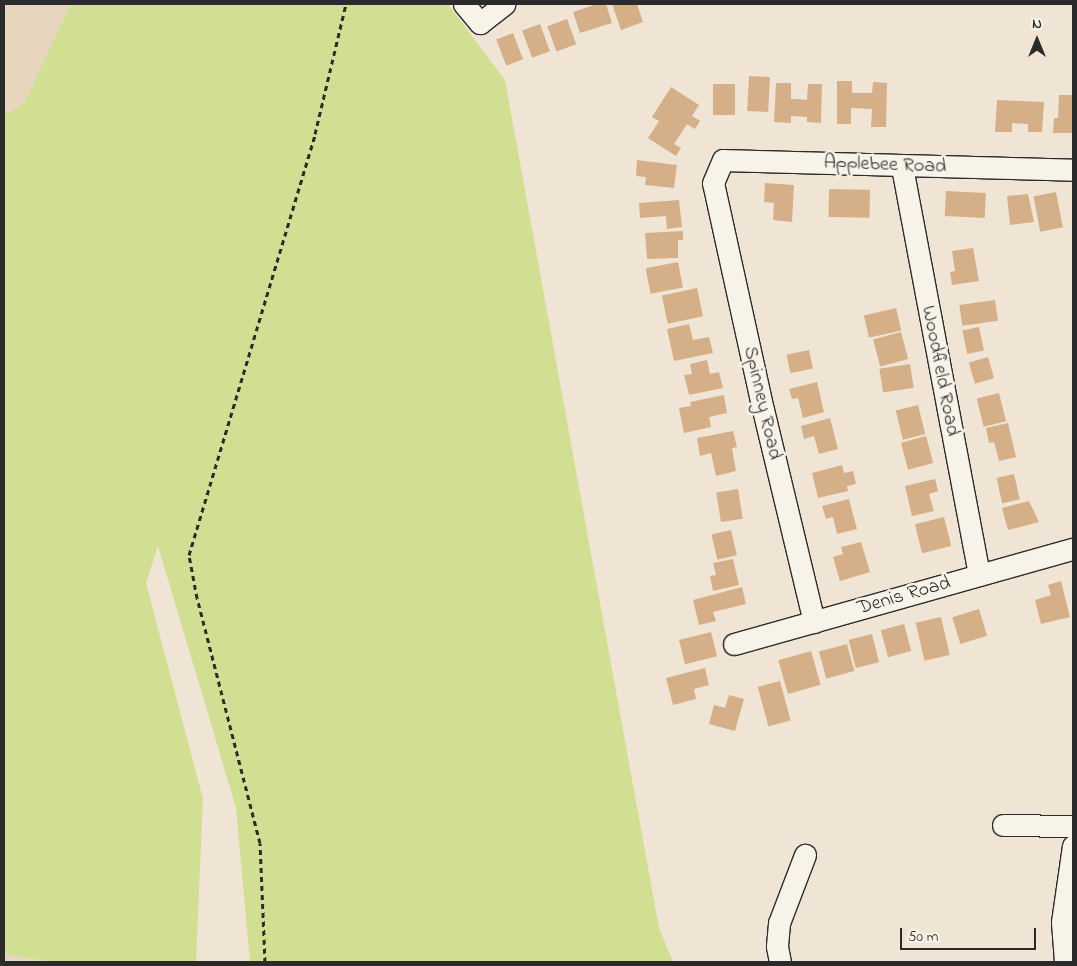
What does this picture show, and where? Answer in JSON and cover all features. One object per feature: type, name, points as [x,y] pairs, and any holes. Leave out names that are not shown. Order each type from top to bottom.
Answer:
[{"type":"street","points":[[464,4],[480,23],[504,4]]},
{"type":"street","name":"Applebee Road","points":[[713,184],[723,160],[902,167],[1073,170]]},
{"type":"street","name":"Woodfield Road","points":[[902,167],[979,575]]},
{"type":"street","name":"Spinney Road","points":[[713,184],[762,410],[814,622]]},
{"type":"street","name":"Denis Road","points":[[734,644],[1073,549]]},
{"type":"street","points":[[1003,825],[1073,826]]},
{"type":"street","points":[[1065,962],[1062,922],[1073,846]]},
{"type":"street","points":[[780,962],[777,946],[779,923],[805,855]]},
{"type":"path","points":[[265,962],[260,843],[197,598],[189,555],[315,134],[346,4]]},
{"type":"shaded area","points":[[4,4],[71,4],[24,104],[4,115]]},
{"type":"shaded area","points":[[4,954],[53,962],[4,962]]},
{"type":"green space","points":[[71,4],[448,4],[505,80],[659,928],[673,962],[250,962],[236,808],[158,546],[146,583],[203,799],[196,962],[53,962],[4,954],[4,115],[24,103]]},
{"type":"building","points":[[597,4],[606,4],[612,23],[580,33],[573,12]]},
{"type":"building","points":[[612,4],[637,4],[643,22],[621,30]]},
{"type":"building","points":[[567,19],[576,44],[557,52],[547,26]]},
{"type":"building","points":[[540,24],[550,51],[532,58],[522,30]]},
{"type":"building","points":[[513,33],[523,59],[506,66],[496,39]]},
{"type":"building","points":[[749,76],[770,77],[768,112],[747,111]]},
{"type":"building","points":[[837,81],[852,81],[852,93],[872,93],[873,82],[887,83],[886,127],[871,127],[872,109],[851,108],[851,124],[837,124]]},
{"type":"building","points":[[776,83],[791,83],[791,99],[807,100],[808,84],[822,84],[821,123],[807,122],[807,117],[791,116],[791,123],[774,122]]},
{"type":"building","points":[[713,84],[735,84],[735,115],[713,115]]},
{"type":"building","points":[[671,87],[699,105],[692,116],[700,121],[695,129],[687,124],[674,144],[681,148],[676,156],[648,138],[659,121],[652,117]]},
{"type":"building","points":[[1059,95],[1072,95],[1073,133],[1053,133],[1054,118],[1058,118]]},
{"type":"building","points":[[997,100],[1044,102],[1042,132],[1028,132],[1028,124],[1012,123],[1012,132],[995,132]]},
{"type":"building","points":[[637,160],[677,165],[674,188],[645,185],[646,177],[636,176]]},
{"type":"building","points":[[765,183],[794,185],[792,222],[773,220],[774,203],[764,202]]},
{"type":"building","points":[[829,189],[870,190],[870,218],[829,217]]},
{"type":"building","points":[[946,191],[986,193],[985,218],[945,216]]},
{"type":"building","points":[[1056,192],[1063,227],[1040,232],[1033,196]]},
{"type":"building","points":[[1028,194],[1034,222],[1010,225],[1007,196]]},
{"type":"building","points":[[679,200],[682,227],[667,229],[666,216],[640,218],[639,203]]},
{"type":"building","points":[[683,231],[683,240],[678,240],[678,258],[647,259],[645,233]]},
{"type":"building","points":[[973,248],[979,281],[952,285],[950,272],[955,271],[952,251]]},
{"type":"building","points":[[678,262],[683,288],[651,294],[646,268]]},
{"type":"building","points":[[697,288],[703,316],[668,324],[662,295]]},
{"type":"building","points":[[995,300],[998,321],[962,326],[959,305]]},
{"type":"building","points":[[896,308],[901,330],[869,338],[864,315]]},
{"type":"building","points":[[689,324],[693,340],[709,337],[713,353],[674,361],[667,329]]},
{"type":"building","points":[[979,327],[984,350],[967,354],[962,331]]},
{"type":"building","points":[[901,332],[908,359],[880,367],[873,340]]},
{"type":"building","points":[[809,350],[813,369],[790,373],[787,355]]},
{"type":"building","points":[[988,357],[994,378],[975,384],[969,363]]},
{"type":"building","points":[[707,360],[710,374],[719,372],[723,388],[689,395],[684,375],[692,374],[690,364]]},
{"type":"building","points":[[910,364],[914,388],[883,393],[879,369]]},
{"type":"building","points":[[817,382],[824,412],[803,418],[798,398],[792,399],[789,389]]},
{"type":"building","points":[[999,393],[1006,421],[984,427],[977,399]]},
{"type":"building","points":[[724,395],[727,413],[709,417],[711,427],[684,433],[679,408],[691,406],[690,402]]},
{"type":"building","points":[[918,405],[925,434],[903,440],[896,411]]},
{"type":"building","points":[[830,418],[838,449],[819,454],[814,436],[804,439],[801,426]]},
{"type":"building","points":[[1008,423],[1016,457],[999,461],[994,442],[989,443],[986,428]]},
{"type":"building","points":[[733,431],[737,447],[732,448],[736,471],[716,476],[711,453],[700,456],[697,438]]},
{"type":"building","points":[[926,436],[933,463],[908,470],[901,443]]},
{"type":"building","points":[[842,465],[844,473],[853,471],[856,484],[847,486],[848,491],[818,498],[812,473]]},
{"type":"building","points":[[1014,474],[1020,499],[1002,503],[996,478]]},
{"type":"building","points":[[935,479],[938,491],[929,494],[934,511],[912,516],[905,486]]},
{"type":"building","points":[[738,489],[743,519],[721,522],[716,492]]},
{"type":"building","points":[[849,499],[857,529],[837,534],[833,517],[826,519],[822,506]]},
{"type":"building","points":[[1029,501],[1039,522],[1008,530],[1002,508]]},
{"type":"building","points":[[944,517],[951,546],[922,553],[915,524]]},
{"type":"building","points":[[731,530],[737,555],[717,560],[712,534]]},
{"type":"building","points":[[861,542],[870,572],[840,581],[833,557],[843,554],[841,547]]},
{"type":"building","points":[[733,559],[739,585],[713,591],[710,576],[716,575],[713,563]]},
{"type":"building","points":[[1061,581],[1070,617],[1041,624],[1035,600],[1051,595],[1048,585]]},
{"type":"building","points":[[742,587],[746,604],[713,612],[716,621],[699,625],[693,600]]},
{"type":"building","points":[[979,609],[987,636],[960,644],[952,617]]},
{"type":"building","points":[[941,617],[950,655],[924,661],[916,623]]},
{"type":"building","points":[[904,624],[911,651],[888,657],[881,630]]},
{"type":"building","points":[[711,632],[717,656],[685,664],[679,640]]},
{"type":"building","points":[[872,634],[879,662],[856,668],[849,640]]},
{"type":"building","points":[[847,644],[854,671],[826,679],[819,652]]},
{"type":"building","points":[[811,651],[821,685],[788,694],[778,660]]},
{"type":"building","points":[[705,668],[709,685],[694,689],[696,699],[673,705],[666,678]]},
{"type":"building","points":[[780,681],[791,721],[768,727],[758,687]]},
{"type":"building","points":[[729,695],[744,699],[735,731],[709,724],[714,705],[725,708]]}]
